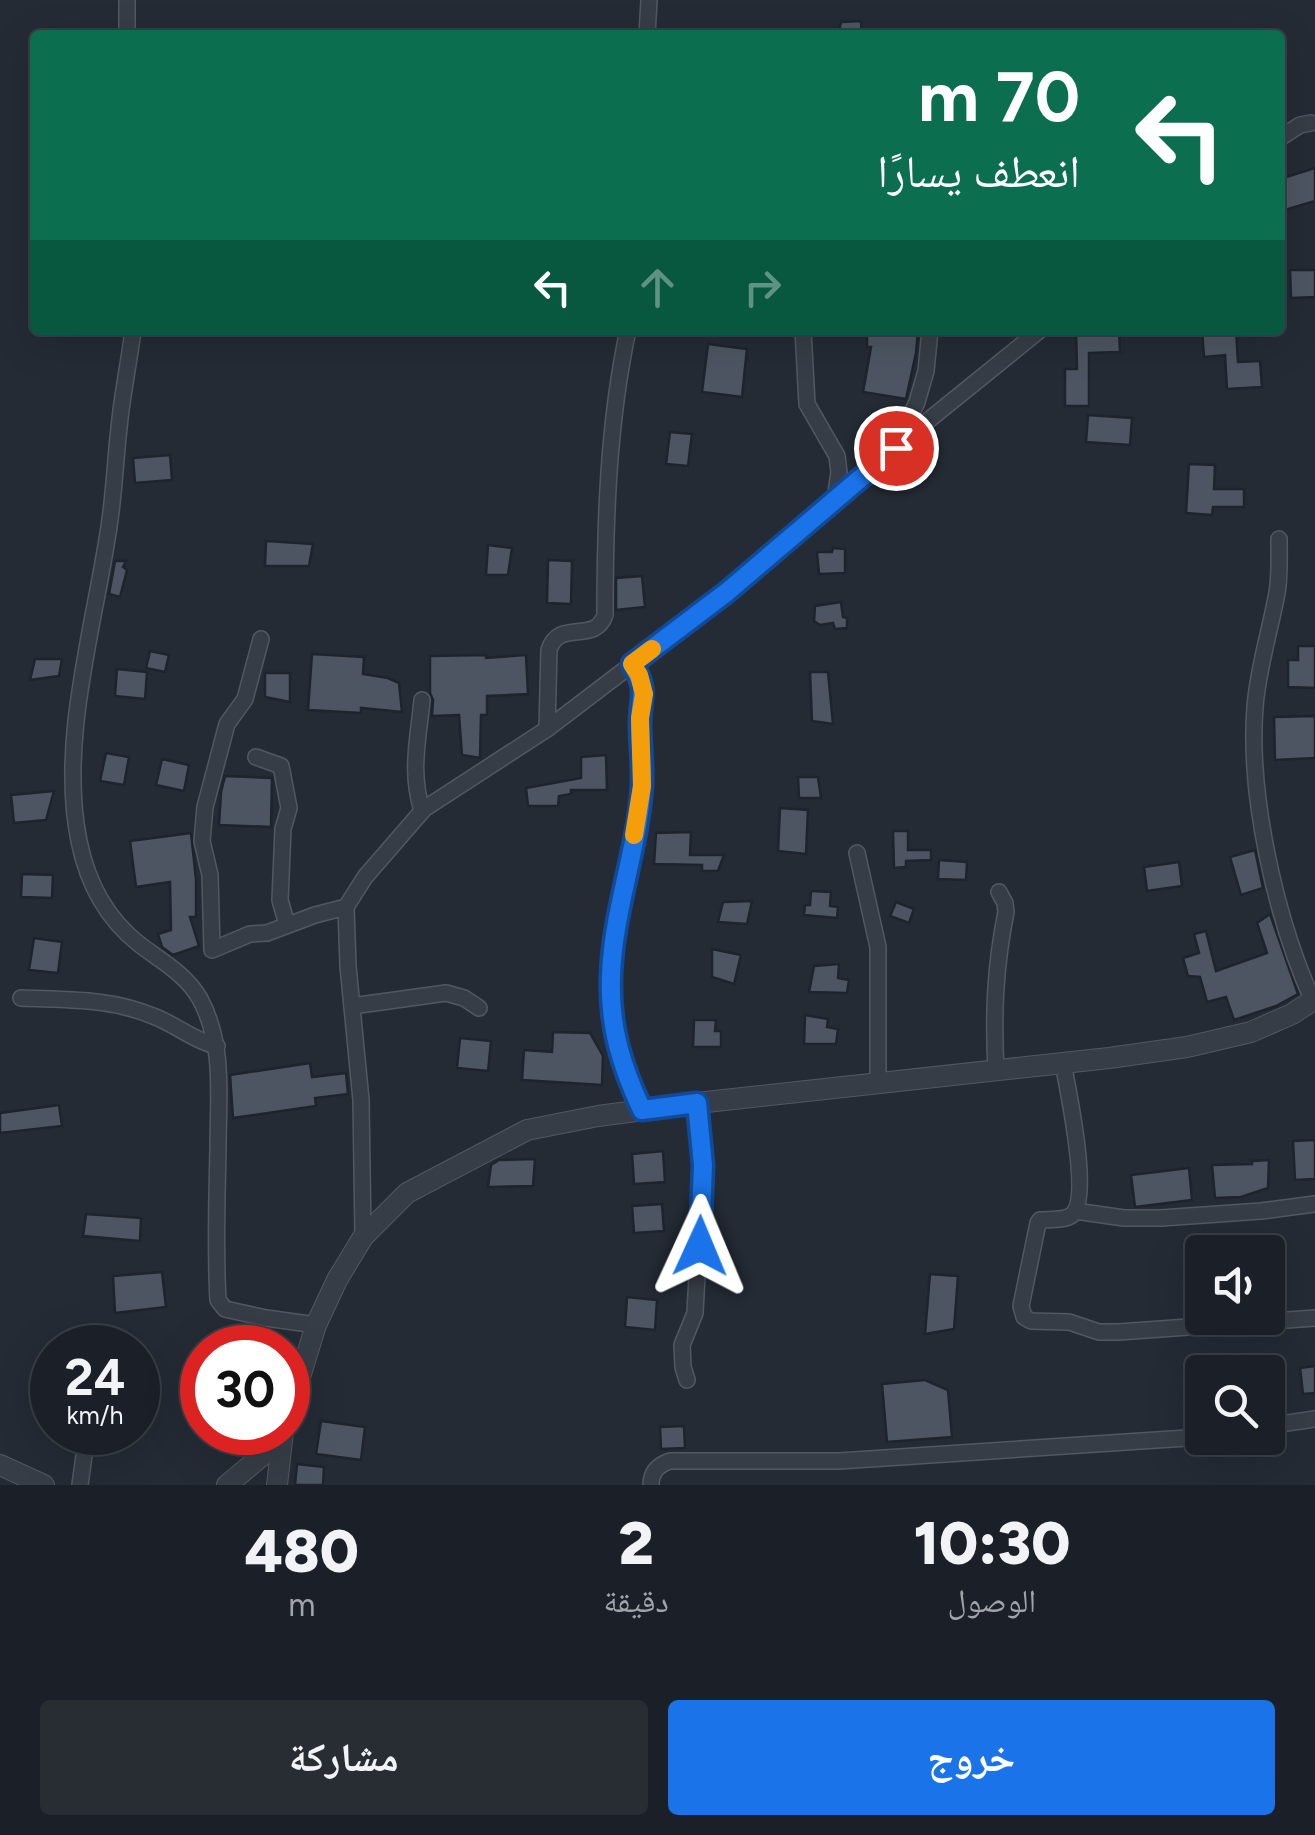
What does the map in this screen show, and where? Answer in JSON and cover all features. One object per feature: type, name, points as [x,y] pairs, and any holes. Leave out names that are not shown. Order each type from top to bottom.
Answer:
[{"type":"street","points":[[127,0],[127,30]]},
{"type":"street","points":[[647,30],[648,0]]},
{"type":"street","points":[[1285,135],[1311,123]]},
{"type":"street","points":[[133,335],[118,429],[110,518],[78,703],[73,765],[78,836],[84,864],[105,908],[136,942],[188,982],[205,1009],[219,1073],[218,1300],[225,1309],[316,1325]]},
{"type":"street","points":[[547,729],[552,641],[559,635],[594,630],[605,616],[612,440],[627,335]]},
{"type":"street","points":[[803,335],[807,404],[836,456],[839,472],[835,500]]},
{"type":"street","points":[[896,448],[917,402],[926,371],[930,335]]},
{"type":"street","points":[[363,1237],[361,1100],[346,907],[374,864],[422,811],[547,729],[727,592],[1034,335]]},
{"type":"street","points":[[310,1344],[336,1280],[363,1237],[391,1206],[407,1193],[527,1130],[697,1103],[1152,1053],[1251,1032],[1312,1005],[1266,846],[1255,771],[1259,670],[1276,596],[1279,539]]},
{"type":"street","points":[[261,639],[245,699],[226,724],[205,806],[202,841],[210,875],[212,950],[250,934],[346,907]]},
{"type":"street","points":[[632,664],[644,694],[640,718],[642,786],[611,976],[614,1032],[624,1072],[642,1110]]},
{"type":"street","points":[[422,700],[414,768],[422,811]]},
{"type":"street","points":[[256,758],[281,766],[289,808],[280,900],[287,925]]},
{"type":"street","points":[[857,852],[878,946],[878,1083]]},
{"type":"street","points":[[996,1070],[993,1009],[1006,912],[999,892]]},
{"type":"street","points":[[352,1006],[446,993],[464,998],[478,1008]]},
{"type":"street","points":[[21,998],[115,1004],[153,1016],[216,1046]]},
{"type":"street","points":[[1063,1063],[1080,1174],[1075,1212]]},
{"type":"street","points":[[687,1380],[682,1345],[695,1313],[703,1165],[697,1103]]},
{"type":"street","points":[[1315,1204],[1161,1218],[1075,1212],[1066,1218],[1040,1220],[1021,1306],[1028,1320],[1064,1321],[1099,1332],[1315,1318]]},
{"type":"street","points":[[1285,1423],[1315,1419]]},
{"type":"street","points":[[652,1485],[653,1473],[670,1461],[839,1461],[1185,1438]]},
{"type":"street","points":[[80,1485],[84,1455]]},
{"type":"street","points":[[227,1485],[263,1455]]},
{"type":"street","points":[[278,1485],[280,1455]]},
{"type":"street","points":[[0,1465],[44,1485]]},
{"type":"building","points":[[861,21],[862,30],[839,30],[841,22]]},
{"type":"building","points":[[1315,168],[1315,201],[1285,210],[1285,177]]},
{"type":"building","points":[[1290,270],[1315,270],[1315,297],[1291,298]]},
{"type":"building","points":[[867,335],[918,335],[906,399],[863,392],[871,347],[867,347]]},
{"type":"building","points":[[1076,335],[1119,335],[1120,352],[1089,353],[1089,406],[1065,406],[1065,369],[1077,369]]},
{"type":"building","points":[[1202,335],[1236,335],[1238,362],[1260,361],[1262,387],[1227,389],[1225,355],[1204,357]]},
{"type":"building","points":[[708,344],[747,349],[742,397],[702,392]]},
{"type":"building","points":[[1088,415],[1132,418],[1130,445],[1086,442]]},
{"type":"building","points":[[670,432],[692,434],[688,466],[666,464]]},
{"type":"building","points":[[170,455],[172,480],[135,483],[133,458]]},
{"type":"building","points":[[1189,464],[1215,465],[1214,489],[1244,489],[1244,507],[1213,507],[1212,515],[1186,513]]},
{"type":"building","points":[[266,541],[313,544],[309,566],[265,566]]},
{"type":"building","points":[[488,545],[512,548],[508,575],[486,575]]},
{"type":"building","points":[[833,548],[845,549],[845,573],[819,574],[817,552],[832,552]]},
{"type":"building","points":[[548,560],[572,561],[571,604],[547,603]]},
{"type":"building","points":[[115,561],[126,561],[120,597],[109,594]]},
{"type":"building","points":[[642,576],[645,607],[616,610],[616,578]]},
{"type":"building","points":[[841,602],[847,628],[835,629],[833,623],[820,625],[814,621],[815,606]]},
{"type":"building","points":[[1298,646],[1315,646],[1315,688],[1288,687],[1288,660],[1298,660]]},
{"type":"building","points":[[150,651],[169,655],[165,672],[146,668]]},
{"type":"building","points":[[312,654],[364,657],[363,674],[399,683],[402,712],[361,708],[361,713],[308,710]]},
{"type":"building","points":[[526,655],[528,694],[487,696],[487,715],[481,715],[480,758],[462,755],[459,715],[432,716],[430,656]]},
{"type":"building","points":[[35,659],[62,659],[59,676],[30,680]]},
{"type":"building","points":[[117,669],[147,672],[145,699],[115,696]]},
{"type":"building","points":[[810,672],[828,672],[833,724],[812,721]]},
{"type":"building","points":[[265,673],[290,673],[290,702],[265,697]]},
{"type":"building","points":[[1315,716],[1315,758],[1275,760],[1274,717]]},
{"type":"building","points":[[106,753],[129,757],[124,785],[100,781]]},
{"type":"building","points":[[606,755],[607,790],[571,790],[571,794],[559,796],[558,806],[528,806],[526,788],[581,778],[581,757]]},
{"type":"building","points":[[162,759],[189,765],[184,791],[156,785]]},
{"type":"building","points":[[225,776],[272,778],[271,827],[219,825]]},
{"type":"building","points":[[798,777],[818,777],[821,798],[799,798]]},
{"type":"building","points":[[54,791],[46,820],[14,823],[11,795]]},
{"type":"building","points":[[780,808],[808,810],[806,854],[778,851]]},
{"type":"building","points":[[893,831],[908,831],[908,850],[931,850],[931,860],[906,861],[906,867],[894,868]]},
{"type":"building","points":[[691,832],[690,855],[724,855],[718,871],[702,871],[702,865],[654,864],[656,833]]},
{"type":"building","points":[[191,833],[196,917],[190,917],[199,946],[173,955],[162,947],[158,934],[171,930],[170,882],[136,887],[130,841]]},
{"type":"building","points":[[1255,850],[1263,888],[1241,895],[1230,857]]},
{"type":"building","points":[[939,860],[967,862],[966,880],[938,879]]},
{"type":"building","points":[[1179,862],[1182,886],[1147,891],[1144,867]]},
{"type":"building","points":[[22,874],[53,875],[52,898],[21,897]]},
{"type":"building","points":[[811,891],[831,892],[830,906],[838,907],[837,918],[804,915]]},
{"type":"building","points":[[752,901],[747,924],[718,922],[723,902]]},
{"type":"building","points":[[896,902],[914,909],[909,923],[890,916]]},
{"type":"building","points":[[1270,914],[1298,994],[1234,1020],[1226,997],[1207,1002],[1200,977],[1188,976],[1183,958],[1199,953],[1194,934],[1206,931],[1216,971],[1267,953],[1257,923]]},
{"type":"building","points":[[34,938],[62,942],[58,973],[29,970]]},
{"type":"building","points":[[712,949],[741,955],[734,984],[712,977]]},
{"type":"building","points":[[839,964],[838,978],[849,980],[847,993],[809,992],[814,966]]},
{"type":"building","points":[[805,1015],[828,1019],[827,1027],[838,1029],[836,1044],[804,1044]]},
{"type":"building","points":[[694,1020],[716,1020],[721,1047],[693,1047]]},
{"type":"building","points":[[553,1032],[590,1033],[603,1056],[602,1085],[522,1080],[524,1050],[552,1052]]},
{"type":"building","points":[[460,1038],[491,1041],[488,1071],[457,1068]]},
{"type":"building","points":[[310,1063],[312,1077],[346,1073],[348,1094],[315,1098],[316,1106],[233,1118],[230,1075]]},
{"type":"building","points":[[59,1105],[62,1126],[0,1133],[0,1113]]},
{"type":"building","points":[[1315,1140],[1315,1179],[1295,1180],[1293,1141]]},
{"type":"building","points":[[663,1151],[665,1182],[634,1184],[632,1154]]},
{"type":"building","points":[[535,1159],[533,1186],[488,1187],[491,1165],[499,1160]]},
{"type":"building","points":[[1269,1160],[1268,1188],[1241,1197],[1215,1198],[1212,1165]]},
{"type":"building","points":[[1189,1168],[1192,1200],[1135,1207],[1131,1175]]},
{"type":"building","points":[[662,1204],[664,1231],[634,1233],[632,1206]]},
{"type":"building","points":[[86,1214],[141,1218],[140,1241],[83,1236]]},
{"type":"building","points":[[162,1272],[166,1307],[115,1313],[113,1276]]},
{"type":"building","points":[[930,1274],[958,1276],[954,1329],[925,1334]]},
{"type":"building","points":[[627,1297],[657,1300],[655,1330],[625,1327]]},
{"type":"building","points":[[1315,1366],[1315,1393],[1303,1394],[1300,1368]]},
{"type":"building","points":[[925,1380],[948,1390],[952,1437],[887,1442],[882,1384]]},
{"type":"building","points":[[321,1421],[365,1427],[361,1460],[316,1454]]},
{"type":"building","points":[[684,1426],[685,1448],[661,1449],[660,1427]]},
{"type":"building","points":[[297,1464],[324,1467],[323,1485],[295,1485]]},
{"type":"slow traffic","points":[[634,835],[642,786],[640,718],[644,694],[632,664],[652,649]]},
{"type":"route","points":[[700,1246],[703,1165],[697,1103],[642,1110],[624,1072],[614,1032],[611,976],[642,786],[640,718],[644,694],[632,664],[727,592],[896,448]]}]
